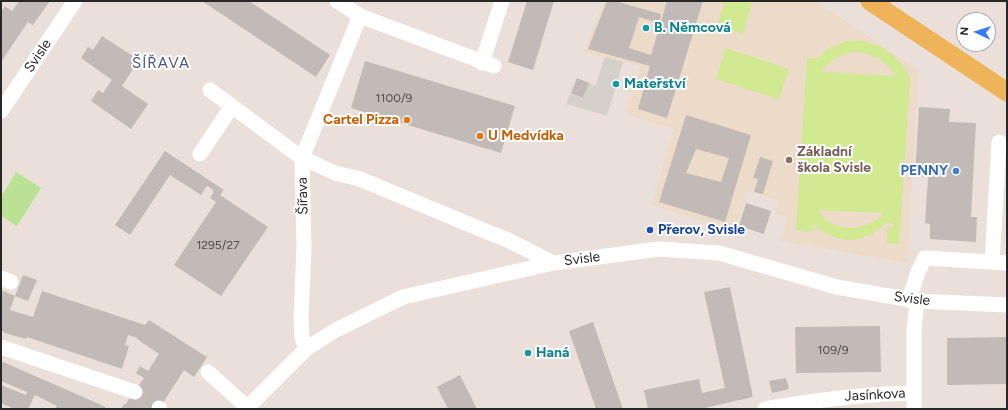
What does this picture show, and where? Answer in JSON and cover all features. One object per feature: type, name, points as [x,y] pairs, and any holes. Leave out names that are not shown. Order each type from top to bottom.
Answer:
[{"type":"main road","points":[[870,1],[1007,92]]},
{"type":"street","name":"Svisle","points":[[1,111],[75,1]]},
{"type":"street","points":[[337,1],[360,16],[488,64],[502,1]]},
{"type":"street","points":[[302,158],[360,16]]},
{"type":"street","name":"Šířava","points":[[210,90],[302,158],[304,248],[301,319],[302,338],[306,349]]},
{"type":"street","points":[[200,154],[232,106]]},
{"type":"street","points":[[914,409],[913,300],[918,272],[925,258],[1000,263],[999,142],[1007,148]]},
{"type":"street","name":"Svisle","points":[[302,158],[335,173],[360,179],[500,237],[553,263],[659,249],[719,253],[837,287],[913,300],[1007,305]]},
{"type":"street","points":[[208,372],[247,408],[306,349],[334,330],[403,297],[553,263]]},
{"type":"street","points":[[1,347],[135,392]]},
{"type":"street","name":"Jasínkova","points":[[766,409],[840,397],[870,394],[914,393]]},
{"type":"shaded area","name":"Základní škola Svisle","points":[[604,1],[816,1],[919,71],[907,263],[781,241],[787,217],[775,213],[778,201],[747,191],[735,231],[651,205],[674,129],[626,114],[640,66],[584,52]]},
{"type":"shaded area","points":[[605,57],[623,62],[607,116],[566,104],[571,93],[583,98],[589,83],[595,86]]},
{"type":"green space","points":[[725,1],[752,1],[743,34],[717,26]]},
{"type":"green space","points":[[847,41],[867,42],[876,45],[892,54],[905,69],[910,78],[899,244],[887,243],[888,227],[893,227],[893,223],[888,222],[870,235],[851,240],[832,236],[813,224],[812,232],[796,230],[807,58],[818,58],[831,47]],"holes":[[[854,52],[867,54],[884,62],[896,76],[822,72],[828,64],[836,58]],[[818,210],[884,213],[877,220],[868,224],[850,228],[840,227],[832,223],[824,218]]]},
{"type":"green space","points":[[726,48],[789,69],[779,99],[716,79]]},
{"type":"green space","points":[[16,172],[41,188],[17,226],[1,216],[1,197]]},
{"type":"building","points":[[19,1],[50,1],[33,25],[28,22],[1,62],[1,12],[5,6],[12,11]]},
{"type":"building","points":[[202,1],[249,1],[330,55],[316,77]]},
{"type":"building","points":[[527,1],[554,1],[533,70],[508,62]]},
{"type":"building","points":[[607,1],[615,1],[661,14],[659,23],[639,17],[629,48],[651,55],[667,1],[703,1],[667,118],[638,109],[650,66],[588,49]]},
{"type":"building","points":[[102,36],[139,60],[122,86],[148,104],[131,129],[91,101],[98,90],[103,93],[112,80],[81,58],[88,47],[93,50]]},
{"type":"building","points":[[365,61],[515,106],[501,153],[351,108]]},
{"type":"building","points":[[577,78],[589,83],[583,98],[571,93]]},
{"type":"building","points":[[919,107],[950,109],[949,122],[976,123],[971,217],[977,217],[976,242],[930,239],[930,224],[925,223],[928,177],[915,177]]},
{"type":"building","points":[[686,115],[751,135],[725,222],[659,202]],"holes":[[[696,149],[729,158],[721,182],[686,173]]]},
{"type":"building","points":[[165,151],[224,190],[220,195],[268,227],[221,296],[174,265],[216,202],[210,198],[213,190],[208,186],[201,195],[170,175],[130,235],[115,225]]},
{"type":"building","points":[[760,157],[773,161],[763,194],[754,192],[758,179],[753,178]]},
{"type":"building","points":[[746,203],[771,211],[764,234],[739,226]]},
{"type":"building","points":[[23,275],[37,280],[28,301],[15,296]]},
{"type":"building","points":[[730,287],[753,397],[700,409],[648,409],[644,390],[699,379],[702,393],[725,388],[704,292]]},
{"type":"building","points":[[1,290],[15,296],[10,310],[33,317],[42,291],[145,325],[149,320],[207,357],[194,377],[184,370],[159,409],[121,409],[144,378],[136,373],[140,366],[148,371],[159,354],[137,339],[138,338],[128,335],[125,345],[129,346],[122,369],[27,337],[26,339],[5,333],[1,330]]},
{"type":"building","points":[[593,322],[623,409],[596,409],[569,331]]},
{"type":"building","points":[[880,326],[881,372],[796,373],[795,327]]},
{"type":"building","points":[[1007,337],[1007,384],[947,385],[947,338]]},
{"type":"building","points":[[3,362],[106,407],[105,409],[55,409],[57,406],[35,395],[28,409],[14,409],[1,403],[1,385],[26,395],[27,392],[1,381],[1,365]]},
{"type":"building","points":[[460,375],[477,409],[448,409],[437,387]]},
{"type":"building","points":[[786,378],[789,389],[772,393],[769,381]]},
{"type":"tunnel","points":[[135,392],[159,408]]},
{"type":"place","name":"B. Němcová","points":[[646,28]]},
{"type":"place","name":"Mateřství","points":[[616,84]]},
{"type":"place","name":"Cartel Pizza","points":[[407,120]]},
{"type":"place","name":"U Medvídka","points":[[480,136]]},
{"type":"place","name":"Základní škola Svisle","points":[[789,160]]},
{"type":"place","name":"PENNY","points":[[956,171]]},
{"type":"place","name":"Přerov, Svisle","points":[[650,230]]},
{"type":"place","name":"Haná","points":[[528,353]]},
{"type":"district","name":"ŠÍŘAVA","points":[[161,64]]}]
